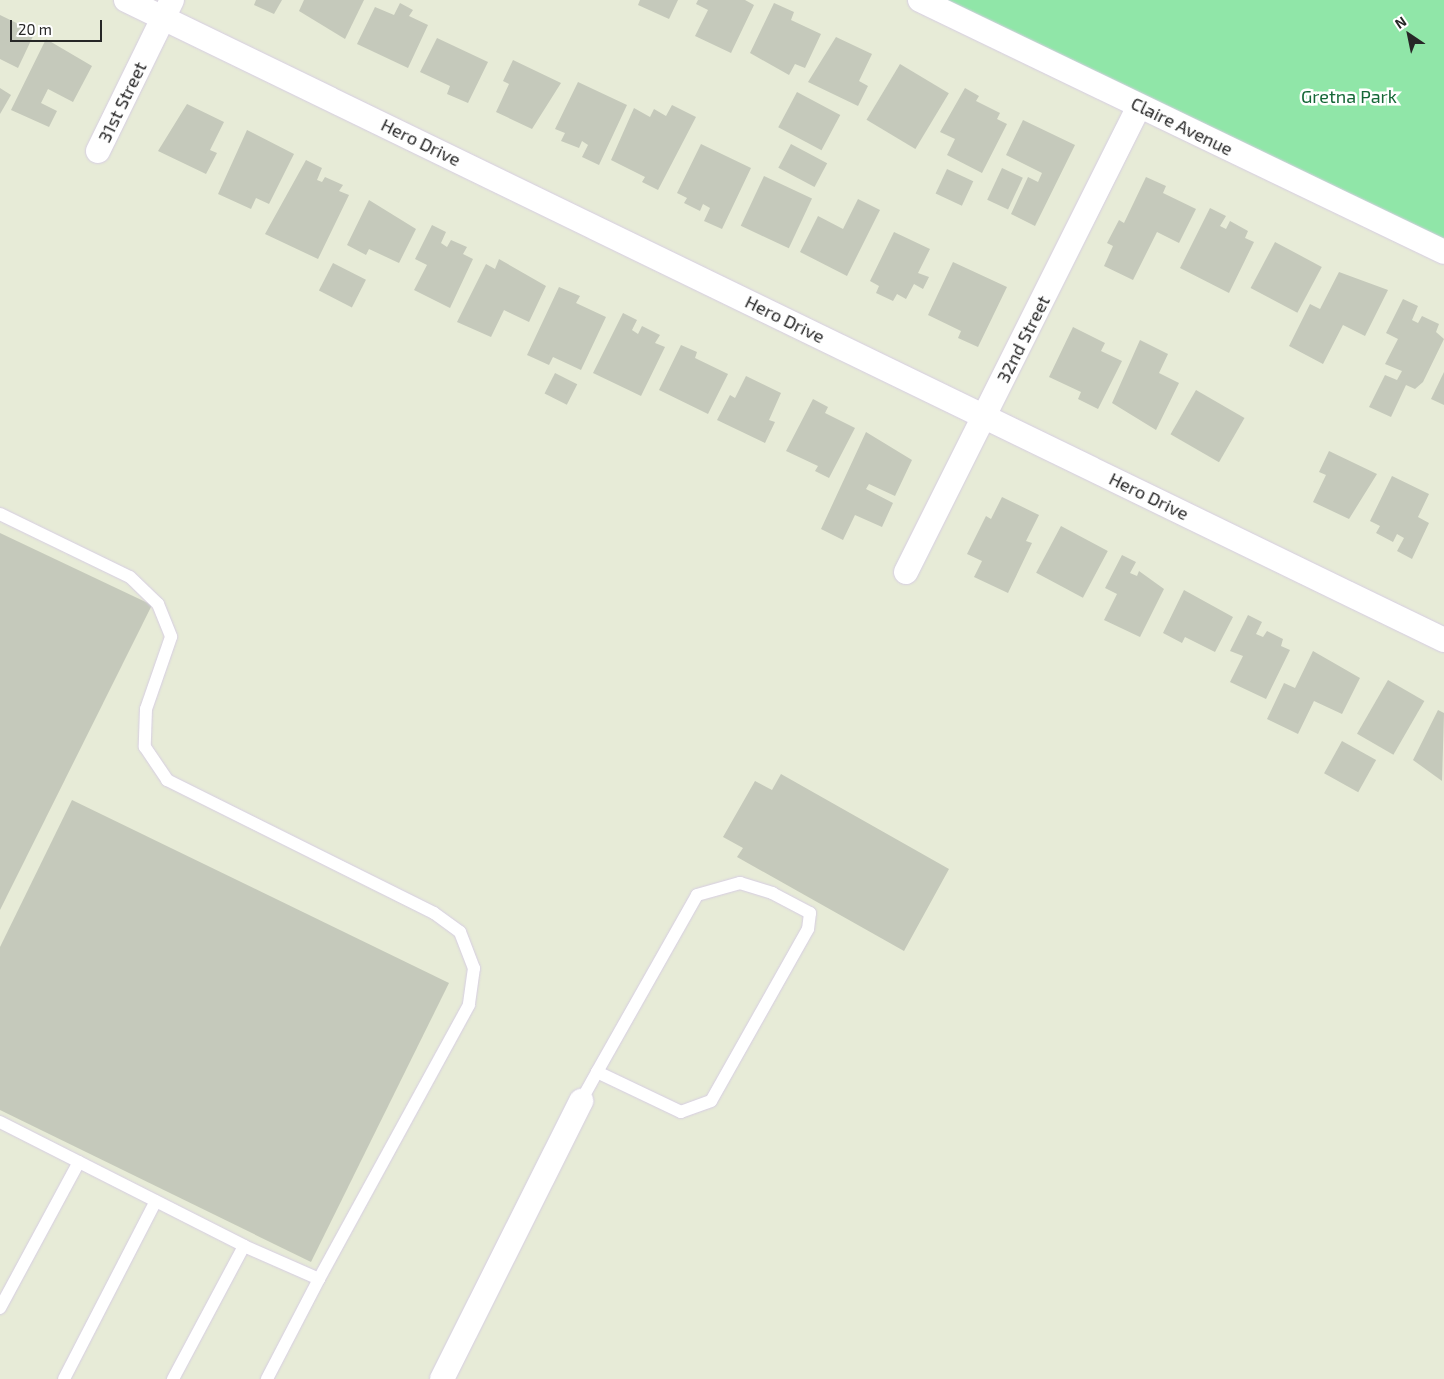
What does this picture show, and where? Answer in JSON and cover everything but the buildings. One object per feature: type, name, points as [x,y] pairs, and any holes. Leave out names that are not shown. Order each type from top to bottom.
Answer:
[{"type":"street","name":"Hero Drive","points":[[126,0],[167,9],[984,416],[1444,640]]},
{"type":"street","name":"Claire Avenue","points":[[920,0],[1444,252]]},
{"type":"street","name":"31st Street","points":[[98,151],[167,9]]},
{"type":"street","name":"32nd Street","points":[[906,572],[1139,106]]},
{"type":"street","points":[[442,1379],[581,1101]]},
{"type":"lane","points":[[0,514],[130,577],[158,604],[171,637],[146,709],[145,747],[167,780],[434,913],[460,932],[474,968],[469,1005],[319,1278],[267,1379]]},
{"type":"lane","points":[[581,1101],[597,1072],[697,895],[740,883],[772,893],[810,913],[808,929],[710,1101],[681,1112],[597,1072]]},
{"type":"lane","points":[[0,1122],[244,1246],[319,1278]]},
{"type":"lane","points":[[0,1308],[79,1162]]},
{"type":"lane","points":[[64,1379],[156,1202]]},
{"type":"lane","points":[[173,1379],[244,1246]]},
{"type":"green space","name":"Gretna Park","points":[[929,0],[1444,0],[1444,247]]}]
